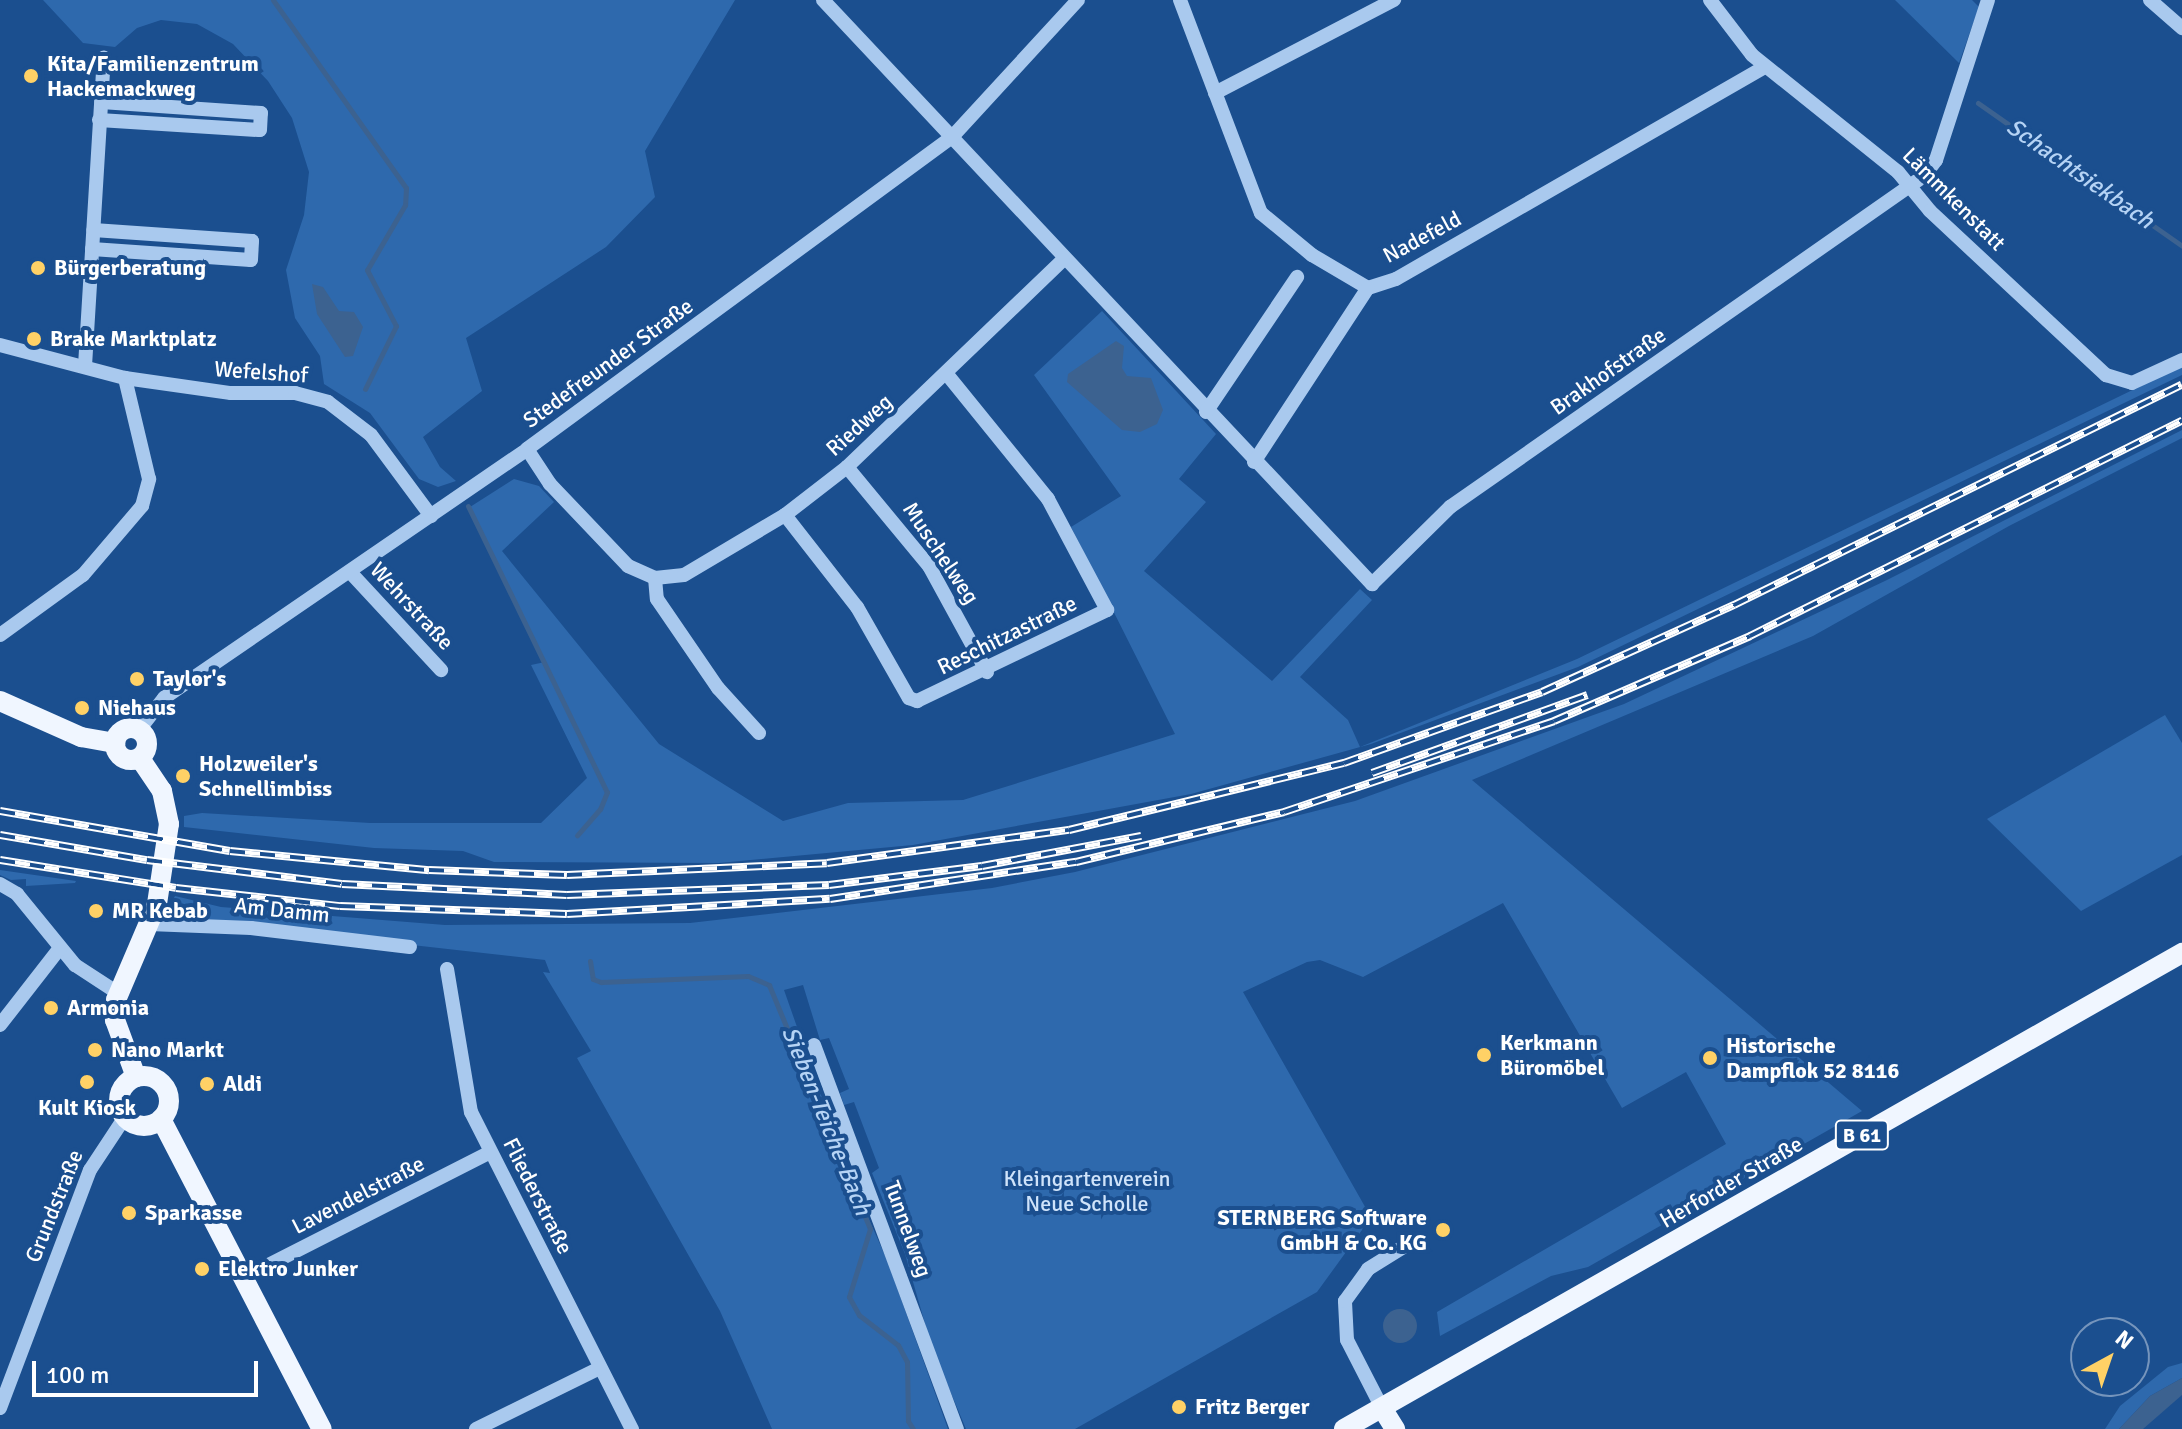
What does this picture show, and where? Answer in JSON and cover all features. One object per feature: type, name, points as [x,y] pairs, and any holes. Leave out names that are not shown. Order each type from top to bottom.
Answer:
[{"type":"main road","points":[[0,701],[81,737],[115,743]]},
{"type":"main road","points":[[115,743],[123,730],[139,730],[147,742],[140,758]]},
{"type":"main road","points":[[115,743],[123,759],[140,758]]},
{"type":"main road","points":[[136,1077],[115,1020],[118,993],[159,894],[169,813],[162,791],[140,758]]},
{"type":"main road","name":"Herforder Straße","points":[[1344,1429],[2182,953]]},
{"type":"main road","points":[[161,1119],[139,1125],[125,1117],[119,1094],[136,1077],[154,1078],[167,1092],[161,1119],[322,1429]]},
{"type":"main road","points":[[1382,1408],[1395,1429]]},
{"type":"street","name":"Brakhofstraße","points":[[824,0],[1063,260],[1372,584],[1450,507],[1909,186],[1936,160],[1988,0]]},
{"type":"street","name":"Stedefreunder Straße","points":[[139,730],[164,698],[527,449],[952,137],[1078,0]]},
{"type":"street","name":"Nadefeld","points":[[1180,0],[1261,213],[1312,255],[1368,288],[1396,279],[1765,67]]},
{"type":"street","points":[[1215,93],[1394,0]]},
{"type":"street","name":"Lämmkenstatt","points":[[1710,0],[1765,67],[1909,186],[2106,375],[2132,383],[2182,360]]},
{"type":"street","points":[[2150,0],[2182,28]]},
{"type":"street","points":[[85,366],[104,58]]},
{"type":"street","points":[[99,120],[260,130],[261,113],[101,102]]},
{"type":"street","points":[[92,249],[251,260],[252,241],[93,230]]},
{"type":"street","name":"Riedweg","points":[[655,578],[694,571],[785,515],[847,467],[1063,260]]},
{"type":"street","points":[[1206,412],[1297,277]]},
{"type":"street","points":[[1254,462],[1368,288]]},
{"type":"street","name":"Wefelshof","points":[[0,345],[125,378],[207,391],[295,393],[328,402],[371,435],[431,516]]},
{"type":"street","name":"Reschitzastraße","points":[[785,515],[857,607],[909,698],[924,701],[1107,610],[1048,499],[946,373]]},
{"type":"street","points":[[0,635],[83,575],[142,506],[148,491],[148,466],[125,378]]},
{"type":"street","points":[[527,449],[550,484],[618,557],[655,578],[657,599],[718,688],[759,733]]},
{"type":"street","name":"Muschelweg","points":[[847,467],[929,566],[987,672]]},
{"type":"street","name":"Wehrstraße","points":[[350,572],[441,670]]},
{"type":"street","points":[[0,884],[17,894],[60,948],[89,977],[118,993]]},
{"type":"street","name":"Am Damm","points":[[149,924],[251,928],[410,947]]},
{"type":"street","points":[[0,1025],[60,948]]},
{"type":"street","name":"Fliederstraße","points":[[447,969],[471,1112],[632,1429]]},
{"type":"street","name":"Tunnelweg","points":[[814,1045],[957,1429]]},
{"type":"street","name":"Grundstraße","points":[[0,1408],[90,1170],[125,1117]]},
{"type":"street","name":"Lavendelstraße","points":[[245,1277],[490,1152]]},
{"type":"street","points":[[1382,1408],[1347,1340],[1345,1301],[1368,1269],[1405,1246]]},
{"type":"street","points":[[476,1429],[600,1368]]},
{"type":"green space","points":[[43,0],[735,0],[645,151],[655,197],[606,247],[466,338],[482,391],[423,437],[440,467],[456,481],[438,487],[419,479],[370,413],[324,384],[320,356],[295,318],[286,270],[304,215],[309,172],[292,118],[268,81],[233,44],[197,24],[161,20],[137,28],[115,47],[83,43]]},
{"type":"green space","points":[[1895,0],[1972,0],[1979,7],[1959,63]]},
{"type":"green space","points":[[1102,311],[1216,434],[1179,479],[1206,502],[1144,571],[1272,681],[1360,589],[1372,600],[1300,677],[1348,720],[1360,747],[1577,659],[2182,366],[2182,375],[1578,667],[1371,744],[1191,794],[913,845],[719,863],[494,862],[463,851],[374,848],[184,827],[184,816],[202,813],[370,823],[541,823],[587,778],[531,665],[545,662],[470,507],[514,479],[539,486],[554,502],[502,551],[659,744],[783,821],[848,803],[963,800],[1175,734],[1071,527],[1121,496],[1034,375]]},
{"type":"green space","name":"Kleingartenverein Neue Scholle","points":[[2182,430],[2182,438],[2009,526],[1813,636],[1472,780],[1862,1111],[1588,1267],[1551,1276],[1440,1336],[1437,1312],[1726,1144],[1686,1072],[1622,1108],[1503,903],[1363,977],[1320,960],[1307,962],[1243,992],[1368,1212],[1362,1230],[1317,1292],[1075,1429],[966,1429],[932,1348],[905,1254],[872,1173],[879,1168],[854,1102],[844,1105],[840,1093],[849,1089],[829,1038],[820,1040],[803,985],[784,990],[827,1112],[823,1115],[887,1260],[948,1429],[772,1429],[720,1311],[577,1058],[591,1051],[543,972],[550,973],[545,960],[189,920],[174,917],[168,909],[175,896],[221,907],[445,925],[690,923],[992,888],[1075,872],[1355,801],[1624,704],[1887,580]]},
{"type":"green space","points":[[2165,715],[2182,743],[2182,855],[2081,911],[1987,819]]},
{"type":"green space","points":[[0,870],[76,881],[26,886],[26,879],[11,880],[0,875]]},
{"type":"green space","points":[[2182,1363],[2182,1378],[2150,1396],[2150,1382],[2168,1367]]},
{"type":"green space","points":[[2131,1397],[2149,1397],[2119,1429],[2105,1429],[2120,1406]]},
{"type":"shaded area","points":[[312,284],[323,287],[339,311],[354,312],[363,327],[353,356],[345,357],[317,314]]},
{"type":"shaded area","points":[[1116,341],[1124,346],[1122,368],[1127,376],[1151,378],[1163,410],[1157,424],[1140,432],[1122,430],[1067,382],[1068,374]]},
{"type":"shaded area","points":[[1400,1309],[1412,1314],[1417,1326],[1412,1338],[1400,1343],[1388,1338],[1383,1326],[1388,1314]]},
{"type":"shaded area","points":[[2182,1378],[2182,1395],[2143,1429],[2119,1429],[2150,1397]]},
{"type":"waterway","name":"Sieben-Teiche-Bach","points":[[273,0],[406,188],[405,205],[367,270],[396,326],[365,389]]},
{"type":"waterway","name":"Schachtsiekbach","points":[[1978,103],[2182,246]]},
{"type":"waterway","name":"Sieben-Teiche-Bach","points":[[468,506],[607,792],[600,809],[577,835]]},
{"type":"waterway","name":"Sieben-Teiche-Bach","points":[[590,961],[593,979],[601,982],[748,976],[769,985],[870,1229],[849,1297],[859,1315],[898,1345],[907,1362],[908,1421],[913,1429]]},
{"type":"railway","points":[[0,811],[230,851],[429,870],[567,875],[827,863],[1069,830],[1344,763],[1542,692],[1734,605],[2182,385]]},
{"type":"railway","points":[[0,860],[176,888],[340,906],[567,914],[830,899],[1076,862],[1284,812],[1554,721],[1750,636],[2182,421]]},
{"type":"railway","points":[[1372,773],[1587,695]]},
{"type":"railway","points":[[0,835],[147,860],[342,884],[567,895],[829,885],[982,866],[1141,836]]},
{"type":"place","name":"Kita/Familienzentrum Hackemackweg","points":[[31,76]]},
{"type":"place","name":"Bürgerberatung","points":[[38,268]]},
{"type":"place","name":"Brake Marktplatz","points":[[34,339]]},
{"type":"place","name":"Taylor's","points":[[137,679]]},
{"type":"place","name":"Niehaus","points":[[82,708]]},
{"type":"place","name":"Holzweiler's Schnellimbiss","points":[[183,776]]},
{"type":"place","name":"MR Kebab","points":[[96,911]]},
{"type":"place","name":"Armonia","points":[[51,1008]]},
{"type":"place","name":"Nano Markt","points":[[95,1050]]},
{"type":"place","name":"Kerkmann Büromöbel","points":[[1484,1055]]},
{"type":"place","name":"Historische Dampflok 52 8116","points":[[1710,1058]]},
{"type":"place","name":"Kult Kiosk","points":[[87,1082]]},
{"type":"place","name":"Aldi","points":[[207,1084]]},
{"type":"place","name":"Sparkasse","points":[[129,1213]]},
{"type":"place","name":"STERNBERG Software GmbH & Co. KG","points":[[1443,1230]]},
{"type":"place","name":"Elektro Junker","points":[[202,1269]]},
{"type":"place","name":"Fritz Berger","points":[[1179,1407]]}]
